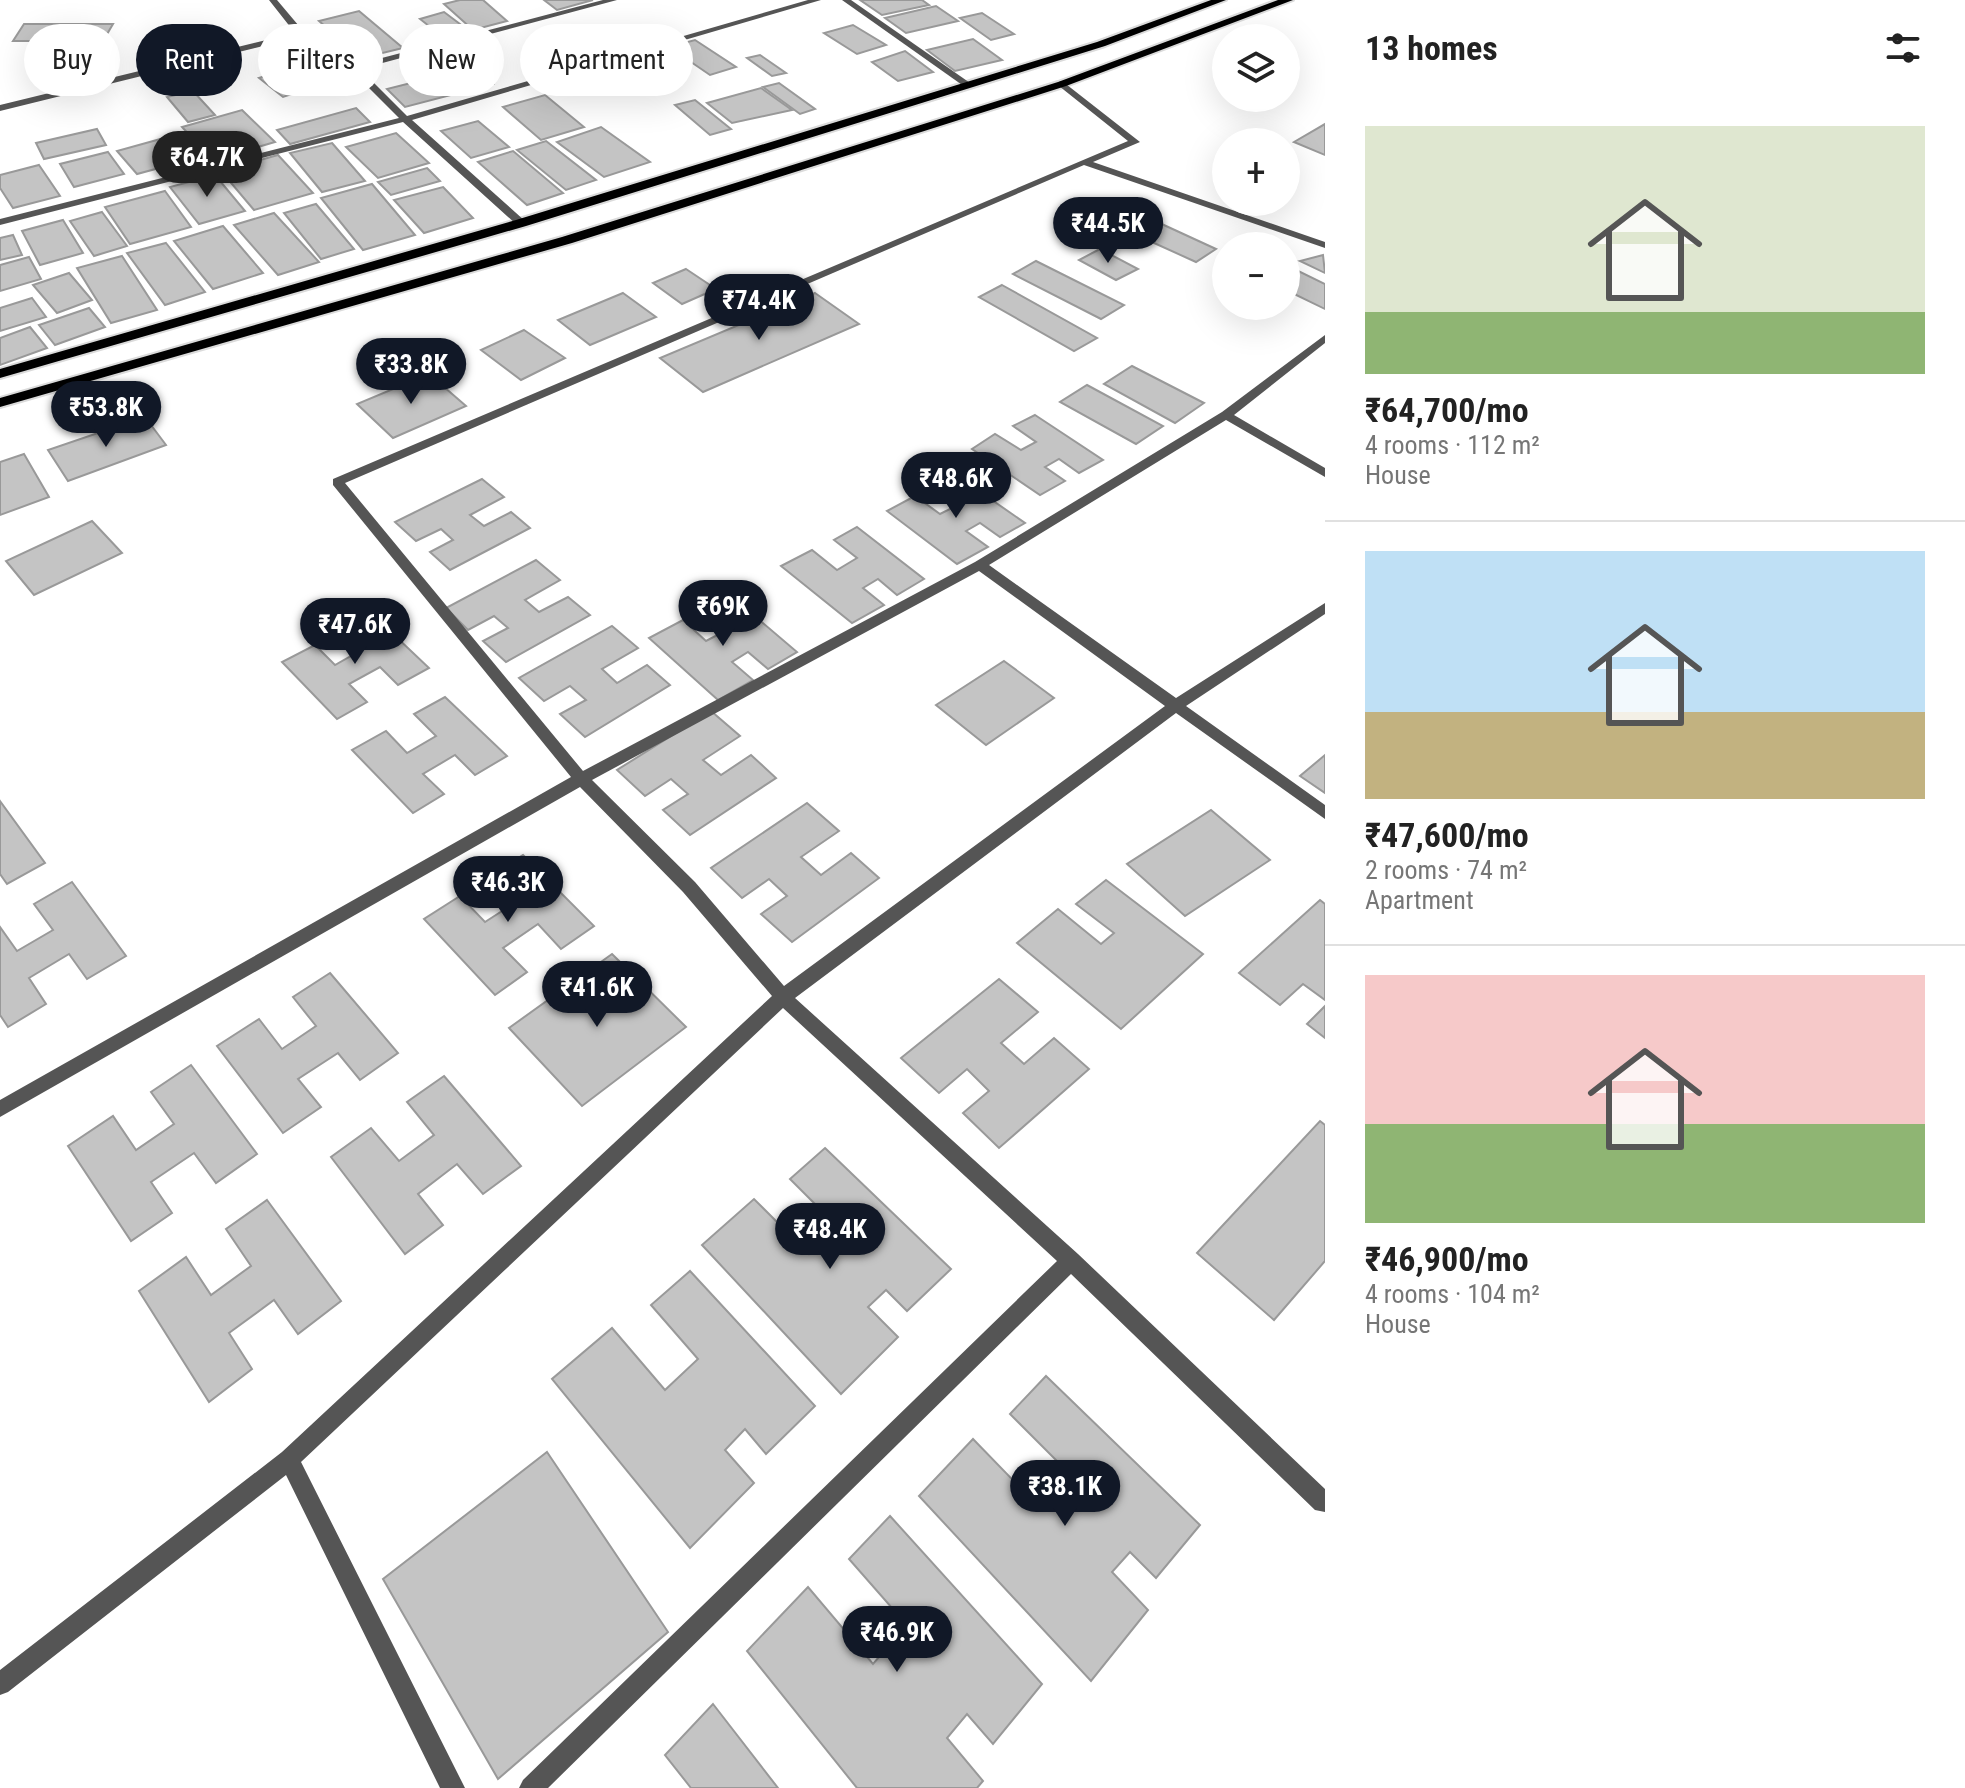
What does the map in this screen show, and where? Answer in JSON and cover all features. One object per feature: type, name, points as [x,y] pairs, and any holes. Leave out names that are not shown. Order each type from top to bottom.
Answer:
[{"type":"main road","points":[[0,374],[521,223],[1101,44],[1221,0]]},
{"type":"main road","points":[[0,403],[567,240],[1062,84],[1288,0]]},
{"type":"street","points":[[273,0],[293,24]]},
{"type":"street","points":[[383,60],[613,0]]},
{"type":"street","points":[[0,222],[405,119],[817,0]]},
{"type":"street","points":[[846,0],[968,85]]},
{"type":"street","points":[[0,108],[258,45]]},
{"type":"street","points":[[1062,84],[1135,142],[337,482],[581,779],[689,887],[783,997],[1071,1261],[1323,1502]]},
{"type":"street","points":[[382,96],[521,223]]},
{"type":"street","points":[[1084,162],[1325,245]]},
{"type":"street","points":[[0,1109],[581,779],[980,565],[1226,415],[1325,338]]},
{"type":"street","points":[[1226,415],[1325,473]]},
{"type":"street","points":[[980,565],[1325,813]]},
{"type":"street","points":[[0,1684],[289,1459],[783,997],[1175,706],[1325,608]]},
{"type":"street","points":[[531,1788],[1071,1261]]},
{"type":"street","points":[[289,1459],[453,1788]]},
{"type":"building","points":[[483,0],[507,21],[466,24],[444,4]]},
{"type":"building","points":[[544,0],[593,0],[557,10]]},
{"type":"building","points":[[860,0],[922,0],[929,5],[882,15]]},
{"type":"building","points":[[936,6],[958,21],[906,33],[885,18]]},
{"type":"building","points":[[359,11],[374,24],[322,24],[319,21]]},
{"type":"building","points":[[444,12],[460,24],[426,24],[420,19]]},
{"type":"building","points":[[982,13],[1014,34],[991,40],[960,18]]},
{"type":"building","points":[[24,24],[24,41],[13,41]]},
{"type":"building","points":[[853,25],[886,45],[857,54],[824,33]]},
{"type":"building","points":[[383,31],[399,45],[399,49],[383,53]]},
{"type":"building","points":[[973,39],[1002,60],[955,71],[927,50]]},
{"type":"building","points":[[693,41],[736,67],[710,75],[693,63]]},
{"type":"building","points":[[905,51],[933,72],[898,81],[872,62]]},
{"type":"building","points":[[760,55],[786,73],[772,76],[747,58]]},
{"type":"building","points":[[779,83],[815,109],[800,114],[763,87]]},
{"type":"building","points":[[399,86],[399,96],[447,96],[405,107],[387,89]]},
{"type":"building","points":[[761,88],[792,110],[732,123],[707,103]]},
{"type":"building","points":[[198,96],[215,115],[188,122],[167,97]]},
{"type":"building","points":[[546,96],[584,127],[541,140],[503,107]]},
{"type":"building","points":[[695,100],[731,129],[710,135],[675,105]]},
{"type":"building","points":[[356,108],[370,122],[290,144],[277,130]]},
{"type":"building","points":[[242,110],[275,142],[213,160],[182,127]]},
{"type":"building","points":[[478,121],[509,147],[471,158],[441,131]]},
{"type":"building","points":[[1325,124],[1325,155],[1300,145],[1300,139]]},
{"type":"building","points":[[601,127],[650,162],[604,177],[557,142]]},
{"type":"building","points":[[97,129],[106,145],[44,159],[36,143]]},
{"type":"building","points":[[396,133],[429,163],[378,178],[346,147]]},
{"type":"building","points":[[175,135],[196,158],[137,174],[117,151]]},
{"type":"building","points":[[546,141],[596,180],[566,190],[517,150]]},
{"type":"building","points":[[332,143],[365,181],[322,192],[290,153]]},
{"type":"building","points":[[513,151],[563,193],[527,205],[478,162]]},
{"type":"building","points":[[108,152],[124,174],[74,187],[60,164]]},
{"type":"building","points":[[278,155],[313,193],[254,210],[221,171]]},
{"type":"building","points":[[39,165],[60,196],[13,208],[0,188],[0,175]]},
{"type":"building","points":[[427,168],[440,181],[391,195],[378,182]]},
{"type":"building","points":[[215,175],[245,211],[199,224],[170,187]]},
{"type":"building","points":[[372,184],[415,235],[363,250],[321,198]]},
{"type":"building","points":[[443,187],[473,218],[424,233],[394,200]]},
{"type":"building","points":[[165,191],[191,227],[130,244],[105,207]]},
{"type":"building","points":[[316,204],[354,249],[321,259],[284,213]]},
{"type":"building","points":[[102,212],[127,246],[94,256],[70,221]]},
{"type":"building","points":[[274,213],[319,262],[278,275],[234,225]]},
{"type":"building","points":[[63,220],[83,253],[40,265],[22,231]]},
{"type":"building","points":[[1153,220],[1212,247],[1212,252],[1196,262],[1132,233]]},
{"type":"building","points":[[223,226],[263,273],[213,289],[174,241]]},
{"type":"building","points":[[13,235],[22,255],[0,260],[0,238]]},
{"type":"building","points":[[166,243],[205,292],[165,305],[127,253]]},
{"type":"building","points":[[1100,249],[1138,269],[1116,280],[1079,260]]},
{"type":"building","points":[[1323,255],[1325,273],[1300,261]]},
{"type":"building","points":[[122,256],[157,310],[111,323],[77,268]]},
{"type":"building","points":[[29,257],[41,279],[0,291],[0,265]]},
{"type":"building","points":[[1036,261],[1124,305],[1101,319],[1013,274]]},
{"type":"building","points":[[686,269],[716,289],[682,304],[653,283]]},
{"type":"building","points":[[1300,272],[1325,284],[1325,309],[1300,297]]},
{"type":"building","points":[[69,273],[92,300],[57,313],[33,285]]},
{"type":"building","points":[[1002,285],[1097,338],[1074,351],[979,297]]},
{"type":"building","points":[[623,293],[656,317],[590,345],[558,320]]},
{"type":"building","points":[[815,293],[859,324],[703,392],[660,358]]},
{"type":"building","points":[[32,298],[46,317],[0,331],[0,308]]},
{"type":"building","points":[[89,308],[105,327],[55,345],[39,325]]},
{"type":"building","points":[[30,327],[47,348],[0,365],[0,338]]},
{"type":"building","points":[[524,330],[565,358],[521,380],[481,350]]},
{"type":"building","points":[[1132,366],[1204,403],[1175,423],[1104,384]]},
{"type":"building","points":[[429,374],[466,406],[393,438],[357,404]]},
{"type":"building","points":[[1087,385],[1163,426],[1136,444],[1060,402]]},
{"type":"building","points":[[1035,415],[1103,460],[1079,473],[1059,459],[1045,467],[1065,481],[1040,495],[972,449],[995,434],[1021,450],[1036,442],[1013,426]]},
{"type":"building","points":[[145,417],[166,445],[68,481],[48,450]]},
{"type":"building","points":[[24,454],[49,497],[0,515],[0,462]]},
{"type":"building","points":[[956,475],[1025,523],[1000,537],[980,523],[966,531],[988,547],[957,564],[887,511],[915,496],[940,514],[960,504],[935,486]]},
{"type":"building","points":[[482,479],[504,497],[470,515],[484,526],[511,512],[530,528],[450,570],[430,552],[453,540],[441,529],[416,541],[395,522]]},
{"type":"building","points":[[92,521],[122,553],[34,595],[6,561]]},
{"type":"building","points":[[857,527],[924,579],[897,595],[878,579],[863,588],[884,605],[852,623],[781,566],[812,550],[837,570],[857,558],[834,540]]},
{"type":"building","points":[[536,560],[560,580],[525,600],[539,612],[568,597],[590,615],[506,662],[483,641],[508,628],[494,616],[468,630],[446,608]]},
{"type":"building","points":[[731,596],[797,652],[768,669],[748,652],[732,662],[753,680],[718,700],[649,638],[683,620],[706,641],[729,629],[706,609]]},
{"type":"building","points":[[372,614],[429,668],[398,685],[380,667],[349,684],[367,702],[337,719],[282,662],[315,645],[335,665],[363,649],[342,630]]},
{"type":"building","points":[[612,626],[638,648],[602,669],[617,683],[647,665],[670,685],[585,737],[560,714],[586,700],[570,686],[544,701],[519,678]]},
{"type":"building","points":[[1004,661],[1054,698],[986,745],[936,705]]},
{"type":"building","points":[[445,697],[507,756],[475,775],[455,755],[423,774],[444,794],[413,813],[352,750],[386,731],[407,753],[436,736],[414,714]]},
{"type":"building","points":[[711,711],[740,736],[703,760],[721,775],[751,755],[776,778],[690,835],[663,810],[688,794],[671,779],[645,796],[617,770]]},
{"type":"building","points":[[1325,755],[1325,793],[1300,776]]},
{"type":"building","points":[[0,801],[45,863],[7,884],[0,874]]},
{"type":"building","points":[[807,803],[839,831],[801,857],[821,875],[851,853],[879,878],[792,942],[761,914],[787,896],[769,879],[742,898],[711,868]]},
{"type":"building","points":[[1211,810],[1270,860],[1185,916],[1127,864]]},
{"type":"building","points":[[523,855],[594,926],[561,949],[538,924],[503,948],[527,972],[495,995],[424,919],[460,896],[485,922],[516,902],[490,876]]},
{"type":"building","points":[[1106,880],[1203,954],[1121,1029],[1017,943],[1058,909],[1101,944],[1114,933],[1076,904]]},
{"type":"building","points":[[72,882],[126,956],[87,979],[69,954],[29,978],[46,1004],[8,1027],[0,1015],[0,927],[17,951],[53,930],[34,904]]},
{"type":"building","points":[[1320,900],[1325,904],[1325,1000],[1303,984],[1280,1005],[1239,973]]},
{"type":"building","points":[[612,954],[686,1027],[582,1106],[509,1028]]},
{"type":"building","points":[[330,973],[398,1053],[360,1080],[338,1053],[298,1079],[321,1107],[283,1133],[217,1046],[259,1019],[282,1049],[316,1026],[293,997]]},
{"type":"building","points":[[999,979],[1038,1012],[1001,1043],[1024,1064],[1054,1038],[1089,1069],[999,1148],[963,1113],[989,1091],[967,1069],[939,1093],[901,1058]]},
{"type":"building","points":[[1325,1006],[1325,1038],[1307,1024]]},
{"type":"building","points":[[191,1065],[257,1154],[216,1183],[194,1153],[151,1182],[172,1213],[131,1241],[68,1146],[113,1116],[136,1150],[174,1124],[151,1092]]},
{"type":"building","points":[[444,1076],[521,1166],[483,1194],[457,1164],[418,1194],[443,1225],[405,1254],[331,1157],[371,1128],[399,1161],[434,1135],[407,1102]]},
{"type":"building","points":[[1320,1121],[1325,1125],[1325,1261],[1274,1320],[1197,1253]]},
{"type":"building","points":[[825,1148],[951,1269],[907,1311],[886,1290],[868,1307],[898,1337],[841,1394],[702,1245],[754,1199],[809,1254],[838,1227],[790,1179]]},
{"type":"building","points":[[267,1200],[341,1301],[298,1334],[274,1300],[229,1333],[252,1369],[209,1402],[139,1291],[186,1257],[211,1295],[251,1266],[226,1229]]},
{"type":"building","points":[[690,1271],[815,1406],[766,1454],[745,1429],[725,1450],[754,1483],[690,1548],[552,1379],[612,1328],[665,1390],[698,1359],[651,1305]]},
{"type":"building","points":[[1046,1376],[1200,1525],[1156,1578],[1130,1552],[1112,1572],[1148,1610],[1091,1681],[919,1496],[973,1439],[1039,1507],[1070,1474],[1010,1414]]},
{"type":"building","points":[[547,1452],[668,1632],[498,1779],[383,1579]]},
{"type":"building","points":[[890,1516],[1042,1684],[993,1744],[967,1714],[947,1738],[983,1781],[977,1788],[857,1788],[747,1651],[808,1587],[873,1664],[907,1625],[849,1559]]},
{"type":"building","points":[[713,1704],[778,1788],[691,1788],[665,1755]]}]
